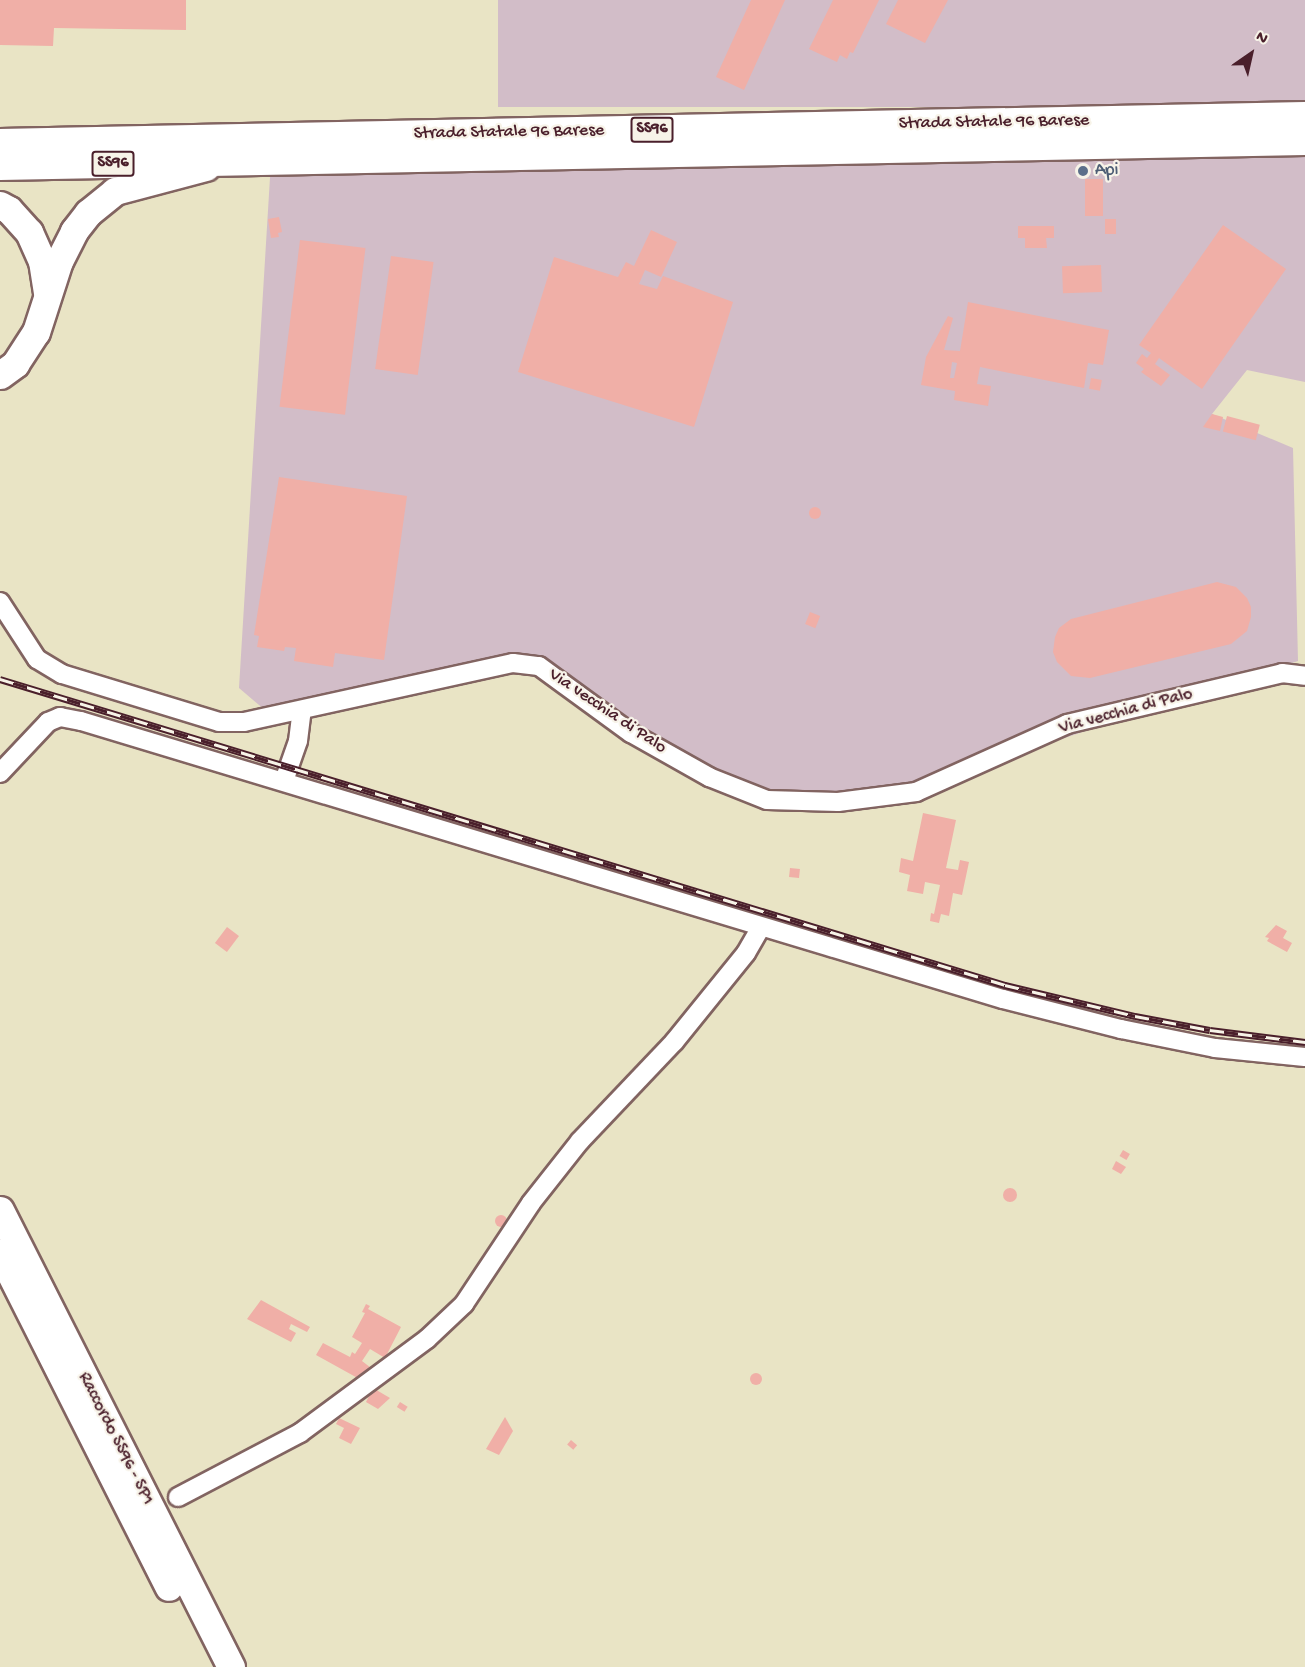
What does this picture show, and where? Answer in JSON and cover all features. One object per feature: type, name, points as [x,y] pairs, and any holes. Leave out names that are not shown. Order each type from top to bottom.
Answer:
[{"type":"main road","name":"Strada Statale 96 Barese","points":[[0,144],[1305,117]]},
{"type":"main road","name":"Strada Statale 96 Barese","points":[[0,165],[1305,140]]},
{"type":"main road","points":[[0,375],[15,364],[36,332],[59,261],[74,231],[88,213],[115,192],[227,162]]},
{"type":"main road","points":[[0,205],[9,210],[29,232],[42,261],[48,298]]},
{"type":"main road","name":"Raccordo SS96 - SP1","points":[[0,1210],[231,1667]]},
{"type":"main road","name":"Raccordo SS96 - SP1","points":[[0,1253],[210,1667]]},
{"type":"street","name":"Via vecchia di Palo","points":[[0,602],[37,659],[62,674],[219,722],[244,722],[513,663],[539,666],[631,733],[709,777],[767,800],[838,802],[916,792],[1067,724],[1282,673],[1305,676]]},
{"type":"street","points":[[284,781],[298,741],[302,710]]},
{"type":"street","points":[[0,773],[48,722],[60,717],[81,721],[1003,999],[1121,1029],[1215,1048],[1305,1058]]},
{"type":"street","points":[[178,1497],[300,1433],[427,1339],[464,1304],[531,1203],[580,1140],[674,1042],[746,953],[761,927]]},
{"type":"shaded area","points":[[498,0],[1305,0],[1305,107],[498,107]]},
{"type":"shaded area","points":[[1305,135],[1305,382],[1247,370],[1212,414],[1293,448],[1298,661],[961,772],[838,802],[738,788],[539,666],[272,716],[239,688],[271,161]]},
{"type":"building","points":[[0,0],[186,0],[186,30],[54,28],[53,46],[0,45]]},
{"type":"building","points":[[751,0],[785,0],[744,90],[716,77]]},
{"type":"building","points":[[833,0],[879,0],[853,53],[850,52],[847,59],[840,55],[837,62],[809,49]]},
{"type":"building","points":[[898,0],[948,0],[925,43],[886,24]]},
{"type":"building","points":[[1085,179],[1103,179],[1103,216],[1085,216]]},
{"type":"building","points":[[279,217],[282,232],[278,233],[279,237],[271,238],[268,219]]},
{"type":"building","points":[[1105,219],[1116,219],[1116,234],[1105,234]]},
{"type":"building","points":[[1223,225],[1286,269],[1202,389],[1159,358],[1155,364],[1170,375],[1161,386],[1141,372],[1144,369],[1136,363],[1142,354],[1147,358],[1151,353],[1139,345]]},
{"type":"building","points":[[1018,226],[1054,226],[1054,238],[1046,238],[1047,248],[1025,248],[1025,238],[1018,238]]},
{"type":"building","points":[[651,230],[677,242],[661,277],[645,270],[639,284],[657,289],[663,276],[733,302],[694,427],[518,372],[554,257],[618,277],[626,262],[634,266]]},
{"type":"building","points":[[300,240],[366,248],[345,415],[280,407]]},
{"type":"building","points":[[391,256],[434,262],[418,375],[375,369]]},
{"type":"building","points":[[1101,265],[1102,292],[1063,293],[1062,266]]},
{"type":"building","points":[[968,302],[1109,330],[1103,365],[1088,363],[1084,388],[980,367],[977,384],[991,386],[988,406],[954,400],[955,391],[921,385],[926,357],[948,316],[953,318],[944,350],[960,351]],"holes":[[[952,362],[957,363],[954,378],[950,378]]]},
{"type":"building","points":[[1091,378],[1102,380],[1100,391],[1089,389]]},
{"type":"building","points":[[1212,414],[1223,417],[1220,431],[1203,427]]},
{"type":"building","points":[[1227,416],[1260,425],[1256,440],[1223,431]]},
{"type":"building","points":[[279,477],[407,496],[384,660],[335,653],[333,667],[294,661],[296,648],[285,647],[284,651],[257,647],[259,636],[254,635]]},
{"type":"building","points":[[817,507],[821,513],[817,519],[813,519],[809,511]]},
{"type":"building","points":[[1217,582],[1236,587],[1247,598],[1251,607],[1247,631],[1231,644],[1090,678],[1071,676],[1057,662],[1053,652],[1055,637],[1059,628],[1071,619]]},
{"type":"building","points":[[810,612],[820,616],[815,628],[805,624]]},
{"type":"building","points":[[923,813],[956,820],[946,868],[958,870],[960,860],[969,862],[962,895],[953,893],[949,916],[941,914],[939,923],[930,921],[931,913],[934,914],[940,885],[925,882],[923,894],[907,891],[910,875],[899,872],[901,858],[913,861]]},
{"type":"building","points":[[790,868],[800,869],[799,878],[789,877]]},
{"type":"building","points":[[1276,925],[1287,931],[1283,938],[1292,943],[1287,952],[1267,941],[1269,938],[1265,937]]},
{"type":"building","points":[[227,927],[239,936],[227,952],[215,943]]},
{"type":"building","points":[[1123,1150],[1130,1154],[1126,1160],[1120,1156]]},
{"type":"building","points":[[1116,1161],[1126,1167],[1121,1174],[1112,1169]]},
{"type":"building","points":[[1007,1188],[1013,1188],[1017,1195],[1013,1202],[1007,1202],[1003,1198],[1003,1192]]},
{"type":"building","points":[[503,1215],[507,1221],[503,1227],[499,1227],[495,1219]]},
{"type":"building","points":[[261,1300],[310,1327],[307,1332],[291,1324],[289,1329],[296,1333],[291,1342],[247,1319]]},
{"type":"building","points":[[366,1304],[370,1306],[368,1309],[401,1327],[385,1358],[370,1349],[362,1361],[375,1371],[363,1381],[316,1355],[323,1343],[350,1357],[352,1352],[355,1354],[362,1343],[352,1337],[365,1313],[362,1312]]},
{"type":"building","points":[[756,1373],[762,1379],[756,1385],[750,1379]]},
{"type":"building","points":[[373,1388],[390,1398],[378,1409],[366,1402]]},
{"type":"building","points":[[400,1402],[408,1407],[404,1412],[397,1407]]},
{"type":"building","points":[[505,1417],[513,1431],[499,1455],[486,1449]]},
{"type":"building","points":[[339,1418],[360,1428],[351,1444],[339,1438],[344,1428],[336,1424]]},
{"type":"building","points":[[571,1440],[577,1445],[573,1450],[567,1445]]},
{"type":"railway","points":[[0,679],[1005,985],[1135,1016],[1210,1030],[1305,1042]]},
{"type":"place","name":"Api","points":[[1083,171]]}]
